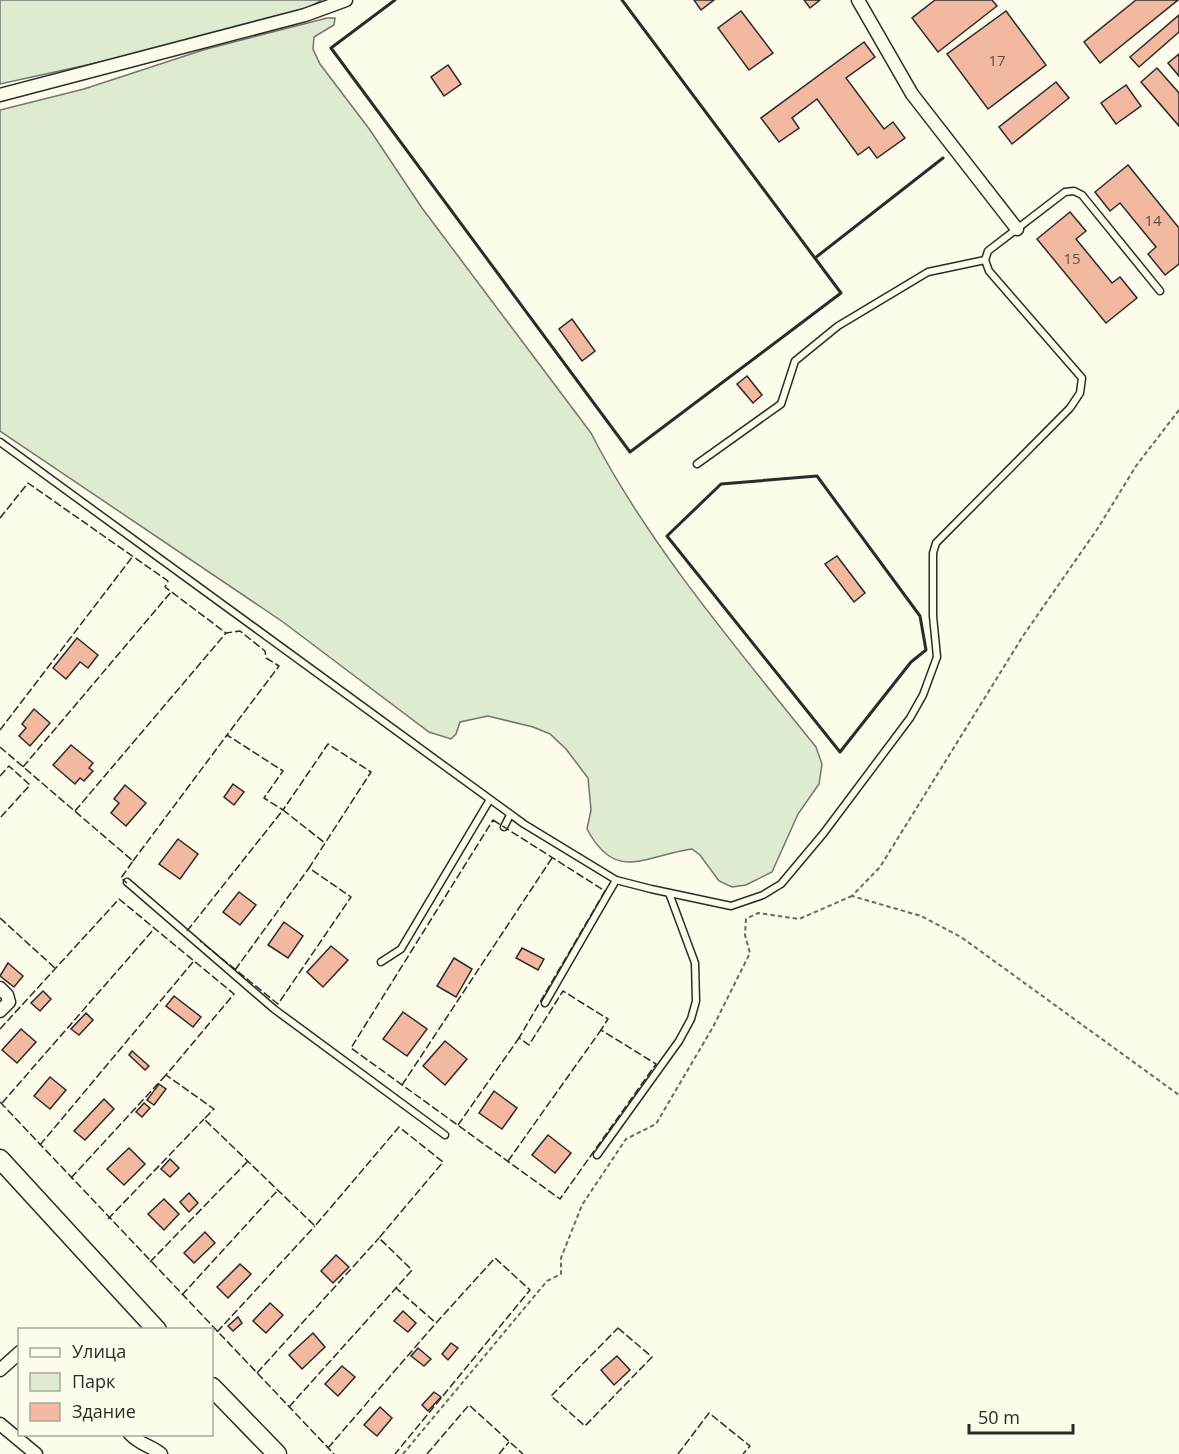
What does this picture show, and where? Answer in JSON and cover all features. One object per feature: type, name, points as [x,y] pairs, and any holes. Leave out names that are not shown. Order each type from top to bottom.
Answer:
[{"type":"main road","points":[[0,1159],[156,1328]]},
{"type":"main road","points":[[213,1388],[277,1454]]},
{"type":"street","points":[[0,95],[305,15],[346,0]]},
{"type":"street","points":[[858,0],[912,94],[1017,229]]},
{"type":"street","points":[[0,988],[7,995],[9,1002],[0,1011]]},
{"type":"street","points":[[0,1370],[18,1354]]},
{"type":"street","points":[[0,1424],[36,1454]]},
{"type":"street","points":[[132,1436],[141,1445],[154,1448],[161,1454]]},
{"type":"lane","points":[[0,442],[510,815],[616,880],[731,906],[763,895],[781,884],[823,834],[910,718],[923,695],[937,657],[933,616],[933,554],[936,543],[1070,408],[1080,393],[1082,378],[989,271],[984,260],[988,251],[1065,192],[1074,191],[1082,195],[1160,291]]},
{"type":"lane","points":[[696,464],[781,404],[795,361],[838,326],[928,272],[984,260]]},
{"type":"lane","points":[[381,962],[401,949],[489,801]]},
{"type":"lane","points":[[504,828],[510,815]]},
{"type":"lane","points":[[545,1003],[616,880]]},
{"type":"lane","points":[[127,882],[274,1009],[445,1135]]},
{"type":"lane","points":[[597,1155],[679,1041],[693,1010],[697,983],[695,963],[669,893]]},
{"type":"path","points":[[403,1454],[547,1281],[561,1274],[561,1258],[582,1205],[626,1139],[656,1124],[713,1027],[750,953],[746,935],[746,919],[758,914],[799,919],[852,897],[880,867],[1023,636],[1098,528],[1136,466],[1179,410]]},
{"type":"path","points":[[852,897],[921,916],[961,937],[1179,1095]]},
{"type":"green space","points":[[0,0],[322,0],[302,11],[164,48],[0,84]]},
{"type":"green space","points":[[327,18],[335,18],[334,25],[314,37],[313,49],[320,64],[370,130],[422,208],[591,433],[639,515],[666,555],[816,747],[822,764],[819,784],[798,814],[772,872],[746,885],[732,887],[719,881],[700,855],[692,849],[633,862],[621,861],[609,856],[598,846],[587,829],[591,810],[588,778],[566,749],[550,734],[533,727],[488,716],[460,722],[456,734],[451,739],[429,732],[283,622],[0,431],[0,110],[84,89],[203,50]]},
{"type":"building","points":[[694,0],[714,0],[701,10]]},
{"type":"building","points":[[804,0],[820,0],[810,8]]},
{"type":"building","points":[[935,0],[992,0],[997,6],[938,52],[912,18]]},
{"type":"building","points":[[1136,0],[1178,0],[1100,63],[1084,42]]},
{"type":"building","points":[[741,11],[773,53],[749,70],[718,28]]},
{"type":"building","points":[[1006,11],[1046,65],[988,109],[947,54]]},
{"type":"building","points":[[1179,15],[1179,32],[1139,67],[1130,57]]},
{"type":"building","points":[[864,42],[875,57],[846,78],[884,129],[893,122],[905,138],[877,158],[869,147],[858,155],[817,99],[792,118],[799,128],[779,142],[761,118]]},
{"type":"building","points":[[1179,54],[1179,76],[1168,63]]},
{"type":"building","points":[[448,65],[461,84],[444,96],[431,77]]},
{"type":"building","points":[[1157,68],[1179,93],[1179,126],[1141,82]]},
{"type":"building","points":[[1056,82],[1069,98],[1012,144],[999,127]]},
{"type":"building","points":[[1126,85],[1141,106],[1116,124],[1101,103]]},
{"type":"building","points":[[1128,165],[1179,228],[1179,264],[1165,275],[1148,254],[1156,247],[1120,203],[1110,211],[1095,192]]},
{"type":"building","points":[[1070,212],[1086,231],[1076,239],[1112,283],[1120,277],[1137,298],[1106,323],[1037,239]]},
{"type":"building","points":[[572,319],[595,351],[582,361],[559,329]]},
{"type":"building","points":[[747,376],[762,395],[753,403],[737,384]]},
{"type":"building","points":[[837,556],[865,593],[854,602],[825,564]]},
{"type":"building","points":[[77,638],[98,655],[88,668],[80,662],[66,679],[53,668]]},
{"type":"building","points":[[34,709],[50,723],[30,746],[19,736],[26,728],[22,724]]},
{"type":"building","points":[[71,745],[93,763],[89,768],[93,771],[84,781],[80,778],[75,784],[53,765]]},
{"type":"building","points":[[233,784],[244,792],[234,805],[224,797]]},
{"type":"building","points":[[125,785],[146,803],[126,826],[111,813],[119,803],[114,799]]},
{"type":"building","points":[[178,839],[198,854],[180,879],[159,864]]},
{"type":"building","points":[[239,892],[256,905],[240,925],[223,912]]},
{"type":"building","points":[[284,922],[303,936],[288,958],[268,945]]},
{"type":"building","points":[[331,946],[348,960],[323,987],[307,972]]},
{"type":"building","points":[[522,948],[544,959],[538,970],[516,958]]},
{"type":"building","points":[[454,958],[472,969],[456,997],[437,986]]},
{"type":"building","points":[[8,963],[23,976],[14,987],[0,976]]},
{"type":"building","points":[[43,991],[51,999],[40,1011],[31,1003]]},
{"type":"building","points":[[174,996],[201,1017],[193,1027],[166,1006]]},
{"type":"building","points":[[403,1012],[427,1029],[407,1056],[383,1039]]},
{"type":"building","points":[[86,1013],[93,1020],[79,1035],[71,1029]]},
{"type":"building","points":[[21,1029],[36,1042],[17,1063],[2,1050]]},
{"type":"building","points":[[445,1041],[467,1059],[445,1085],[423,1066]]},
{"type":"building","points":[[132,1051],[149,1066],[145,1070],[129,1055]]},
{"type":"building","points":[[50,1077],[66,1090],[50,1109],[34,1096]]},
{"type":"building","points":[[159,1084],[166,1089],[154,1105],[147,1100]]},
{"type":"building","points":[[494,1091],[517,1108],[502,1129],[479,1113]]},
{"type":"building","points":[[104,1099],[114,1109],[85,1140],[74,1131]]},
{"type":"building","points":[[144,1103],[150,1108],[142,1117],[136,1112]]},
{"type":"building","points":[[548,1135],[571,1153],[555,1173],[532,1155]]},
{"type":"building","points":[[129,1148],[145,1164],[124,1185],[107,1169]]},
{"type":"building","points":[[170,1159],[179,1168],[170,1177],[161,1169]]},
{"type":"building","points":[[189,1193],[198,1203],[189,1212],[180,1202]]},
{"type":"building","points":[[164,1199],[179,1214],[164,1230],[148,1214]]},
{"type":"building","points":[[205,1232],[215,1243],[194,1263],[184,1253]]},
{"type":"building","points":[[336,1255],[349,1267],[333,1283],[321,1271]]},
{"type":"building","points":[[240,1264],[251,1274],[228,1298],[217,1287]]},
{"type":"building","points":[[270,1303],[283,1315],[266,1333],[253,1321]]},
{"type":"building","points":[[403,1311],[416,1323],[408,1332],[394,1321]]},
{"type":"building","points":[[238,1317],[242,1323],[233,1331],[228,1326]]},
{"type":"building","points":[[313,1333],[325,1347],[302,1369],[289,1355]]},
{"type":"building","points":[[451,1343],[458,1348],[448,1360],[442,1354]]},
{"type":"building","points":[[418,1348],[431,1359],[424,1366],[411,1356]]},
{"type":"building","points":[[617,1356],[630,1370],[614,1385],[601,1370]]},
{"type":"building","points":[[342,1366],[355,1377],[338,1396],[325,1384]]},
{"type":"building","points":[[434,1392],[441,1397],[428,1411],[422,1405]]},
{"type":"building","points":[[380,1407],[392,1418],[377,1436],[364,1425]]},
{"type":"fence","points":[[0,518],[28,483],[168,581],[165,587],[226,633],[240,631],[265,651],[266,658],[279,666],[227,735],[283,771],[264,798],[283,810],[328,744],[371,772],[309,868],[351,897],[278,1004],[200,941]]},
{"type":"fence","points":[[0,730],[133,556]]},
{"type":"fence","points":[[23,767],[171,592]]},
{"type":"fence","points":[[75,811],[226,633]]},
{"type":"fence","points":[[133,861],[227,735]]},
{"type":"fence","points":[[0,747],[133,861],[121,878],[127,883]]},
{"type":"fence","points":[[0,776],[9,766],[30,785],[0,818]]},
{"type":"fence","points":[[187,931],[283,810],[325,843]]},
{"type":"fence","points":[[493,820],[605,891],[519,1038],[529,1045],[563,991],[608,1019],[601,1030],[656,1064],[560,1199],[351,1048],[493,820]]},
{"type":"fence","points":[[402,1085],[552,858]]},
{"type":"fence","points":[[235,970],[309,868]]},
{"type":"fence","points":[[0,1029],[119,899],[234,994],[166,1075],[214,1109],[204,1119],[315,1226],[399,1127],[443,1162],[379,1238],[412,1270],[396,1288],[436,1323],[495,1258],[530,1290],[395,1454]]},
{"type":"fence","points":[[0,918],[56,969]]},
{"type":"fence","points":[[2,1103],[154,929]]},
{"type":"fence","points":[[40,1145],[193,962]]},
{"type":"fence","points":[[508,1161],[601,1030]]},
{"type":"fence","points":[[458,1125],[519,1038]]},
{"type":"fence","points":[[71,1178],[166,1075]]},
{"type":"fence","points":[[0,1102],[334,1454]]},
{"type":"fence","points":[[108,1219],[204,1119]]},
{"type":"fence","points":[[150,1262],[248,1161]]},
{"type":"fence","points":[[182,1295],[278,1190]]},
{"type":"fence","points":[[217,1332],[315,1226]]},
{"type":"fence","points":[[257,1373],[379,1238]]},
{"type":"fence","points":[[289,1407],[396,1288]]},
{"type":"fence","points":[[328,1448],[436,1323]]},
{"type":"fence","points":[[618,1328],[652,1357],[585,1426],[551,1396],[618,1328]]},
{"type":"fence","points":[[427,1454],[469,1405],[523,1454]]},
{"type":"fence","points":[[678,1454],[709,1413],[750,1446],[743,1454]]},
{"type":"fence","points":[[499,1454],[509,1442]]},
{"type":"wall","points":[[395,0],[331,48],[630,452],[841,293],[622,0]]},
{"type":"wall","points":[[815,258],[943,158]]},
{"type":"wall","points":[[817,476],[920,616],[926,650],[911,662],[840,752],[667,536],[721,484],[817,476]]}]
